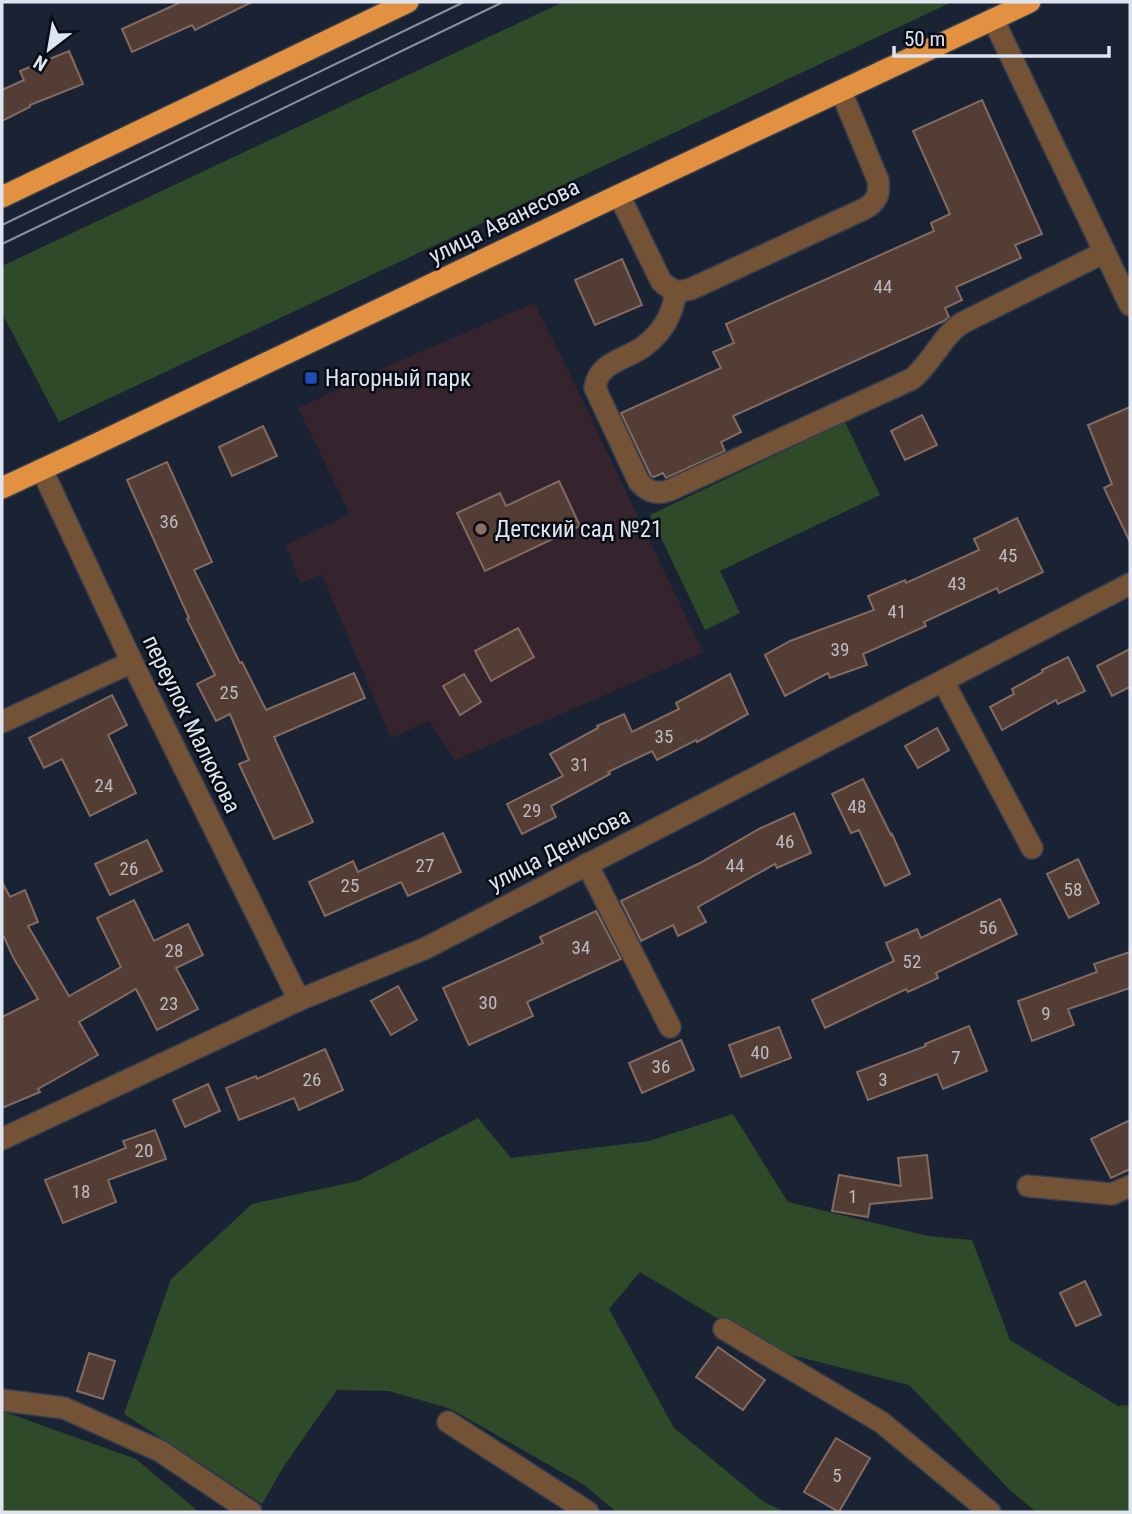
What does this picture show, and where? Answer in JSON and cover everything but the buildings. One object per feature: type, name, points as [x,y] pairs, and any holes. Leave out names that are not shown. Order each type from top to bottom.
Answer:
[{"type":"highway","points":[[2,197],[408,2]]},
{"type":"highway","name":"улица Аванесова","points":[[2,488],[1030,2]]},
{"type":"street","points":[[993,19],[1130,304]]},
{"type":"street","points":[[619,195],[661,281],[676,292],[691,289],[872,205],[880,190],[878,180],[841,92]]},
{"type":"street","points":[[676,292],[674,308],[657,334],[642,348],[602,369],[596,381],[596,388],[639,482],[652,492],[663,493],[670,490],[912,379],[929,362],[950,333],[962,323],[1105,252]]},
{"type":"street","name":"переулок Малюкова","points":[[42,470],[132,662],[299,1000]]},
{"type":"street","name":"улица Денисова","points":[[2,1139],[299,1000],[426,948],[1130,584]]},
{"type":"street","points":[[2,722],[132,662]]},
{"type":"street","points":[[943,681],[1032,848]]},
{"type":"street","points":[[587,864],[670,1027]]},
{"type":"street","points":[[1028,1186],[1112,1194],[1130,1185]]},
{"type":"street","points":[[724,1329],[881,1422],[990,1512]]},
{"type":"street","points":[[2,1400],[64,1408],[160,1451],[251,1512]]},
{"type":"street","points":[[447,1422],[588,1512]]},
{"type":"shaded area","name":"Детский сад №21","points":[[534,303],[704,652],[455,760],[429,721],[391,738],[322,575],[300,583],[286,545],[350,514],[298,408]]},
{"type":"green space","points":[[563,2],[952,2],[59,422],[2,313],[2,266]]},
{"type":"green space","points":[[845,422],[880,495],[720,571],[740,613],[705,630],[650,515]]},
{"type":"green space","points":[[733,1114],[788,1202],[928,1236],[972,1240],[1010,1340],[1118,1406],[1130,1405],[1130,1512],[1036,1512],[1010,1490],[909,1385],[768,1349],[640,1272],[609,1309],[674,1428],[764,1502],[785,1512],[616,1512],[586,1486],[451,1409],[389,1391],[337,1390],[284,1466],[262,1504],[124,1414],[171,1279],[252,1204],[358,1181],[478,1118],[511,1158],[649,1141]]},
{"type":"green space","points":[[2,1411],[136,1459],[199,1512],[2,1512]]},
{"type":"tram line","points":[[2,225],[464,2]]},
{"type":"tram line","points":[[2,244],[503,2]]},
{"type":"place","name":"Нагорный парк","points":[[311,378]]},
{"type":"place","name":"Детский сад №21","points":[[481,529]]}]
